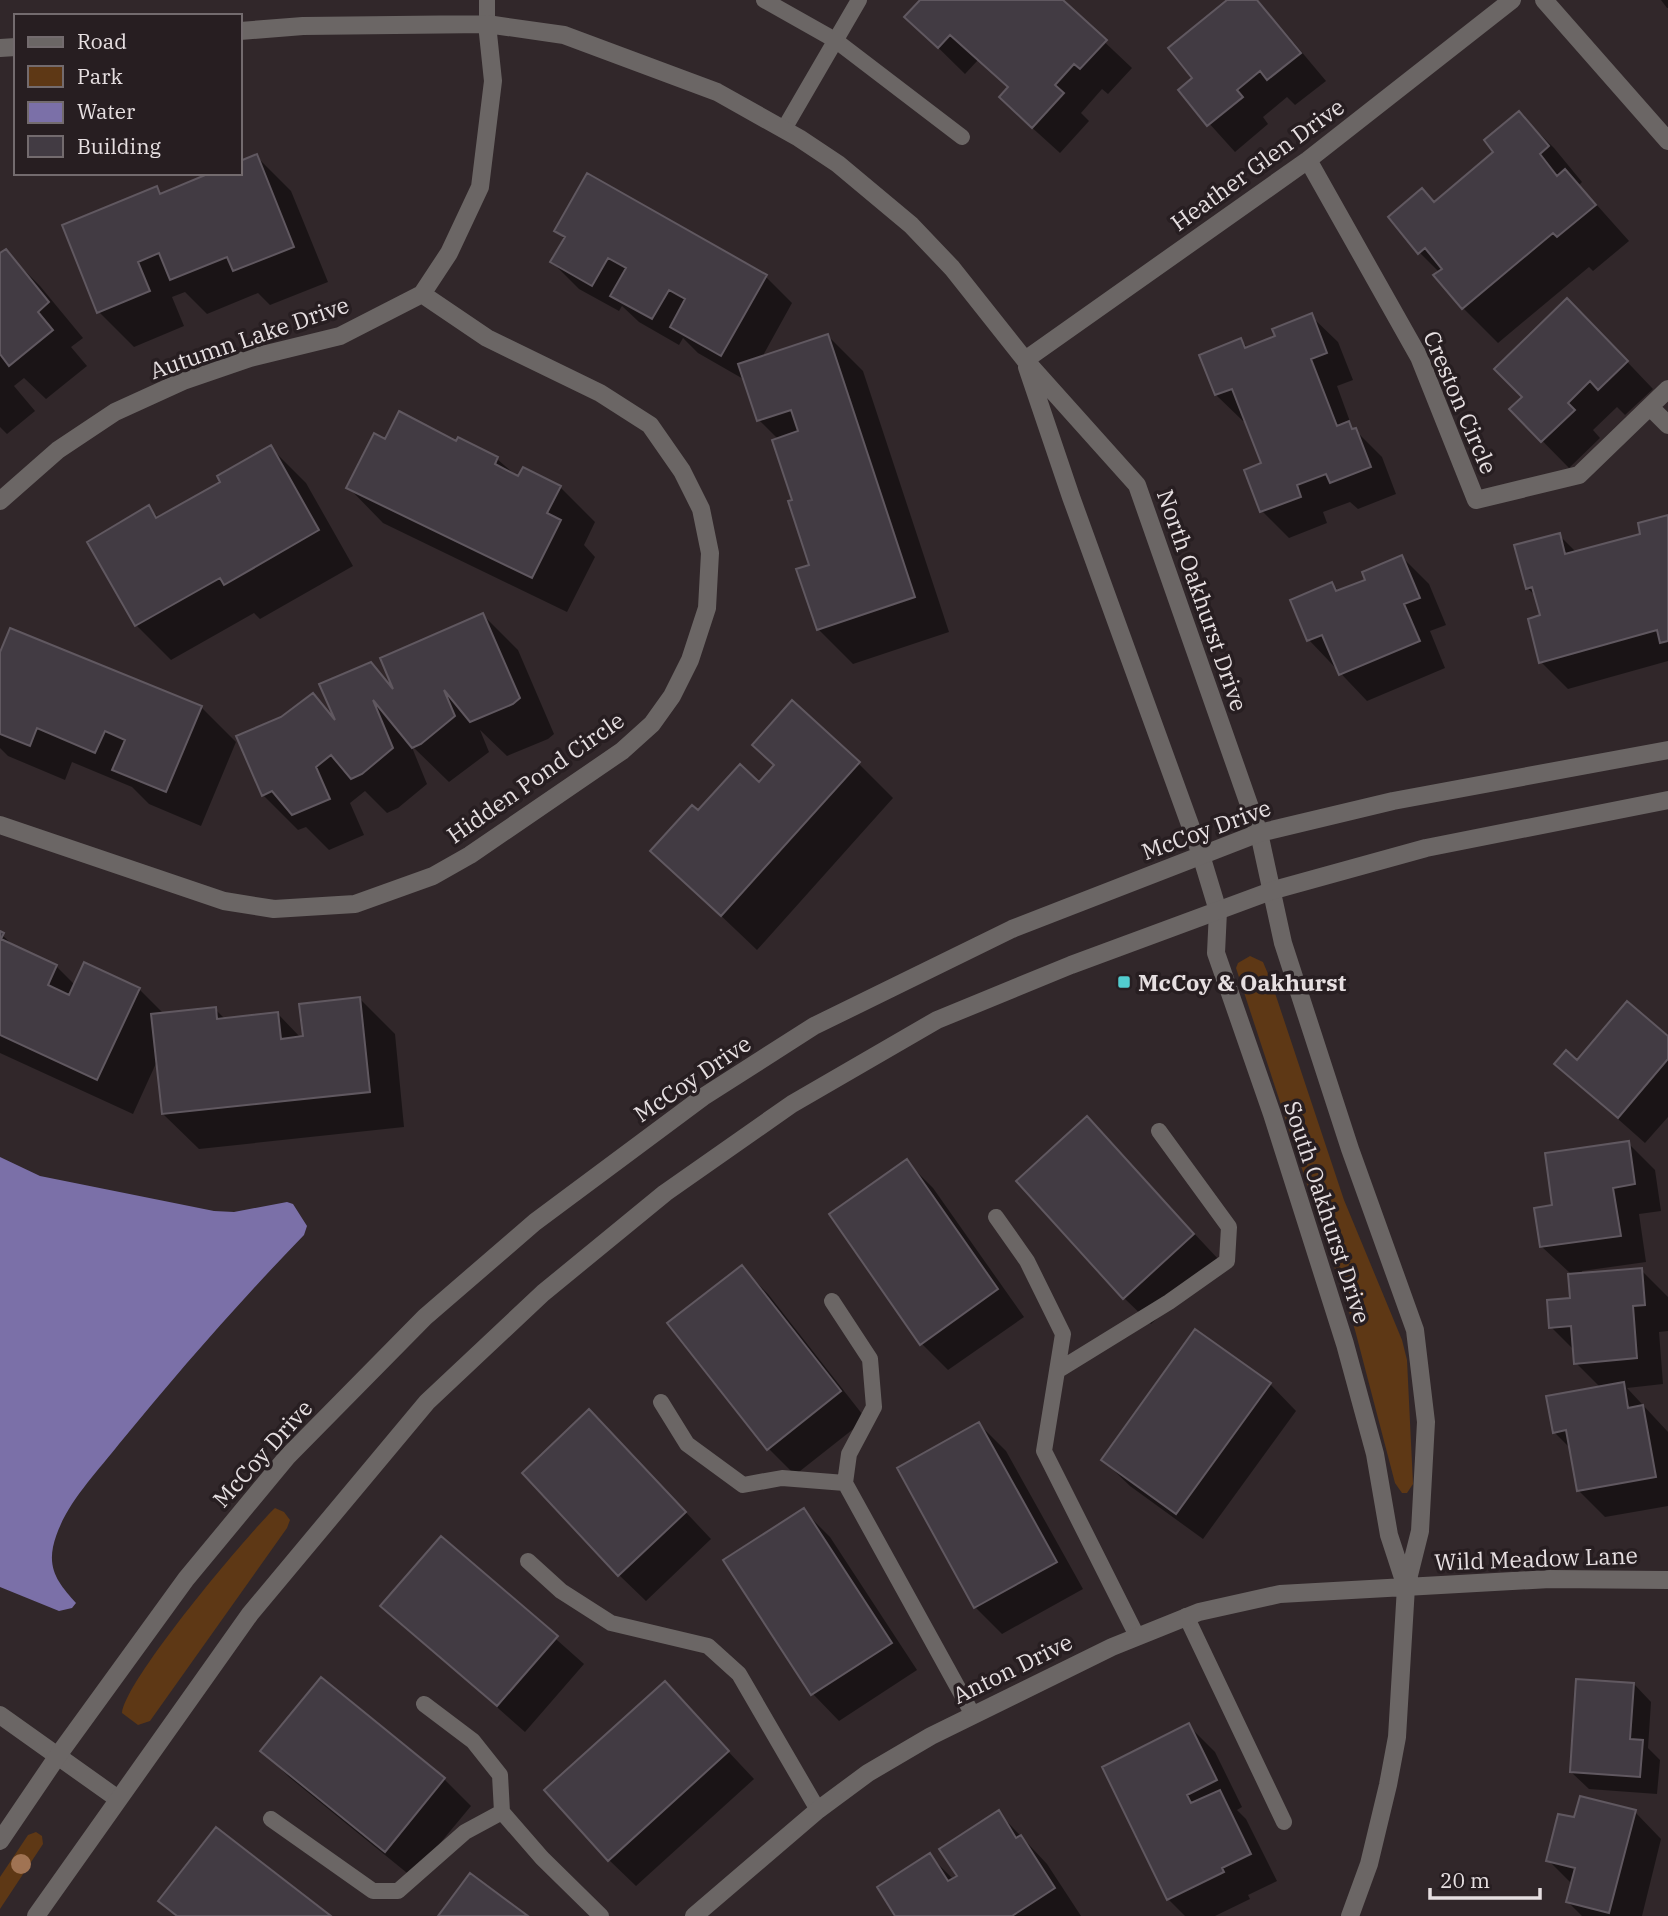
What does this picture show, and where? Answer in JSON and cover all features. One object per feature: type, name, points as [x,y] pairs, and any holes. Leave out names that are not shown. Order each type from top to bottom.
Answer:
[{"type":"street","name":"Heather Glen Drive","points":[[1025,360],[1308,160],[1512,0]]},
{"type":"street","points":[[1544,0],[1668,141]]},
{"type":"street","name":"North Oakhurst Drive","points":[[242,31],[303,26],[487,24],[564,35],[705,87],[784,129],[838,164],[911,225],[952,268],[1025,360],[1137,485],[1259,833],[1274,890]]},
{"type":"street","points":[[422,294],[454,243],[480,187],[493,81],[487,24]]},
{"type":"street","name":"Creston Circle","points":[[1308,160],[1419,357],[1476,500],[1579,475],[1668,389]]},
{"type":"street","name":"Autumn Lake Drive","points":[[0,501],[58,450],[115,412],[194,377],[250,358],[340,336],[422,294]]},
{"type":"street","name":"Hidden Pond Circle","points":[[0,825],[224,901],[274,909],[355,904],[433,876],[470,855],[622,751],[652,724],[672,696],[690,660],[707,608],[710,553],[701,509],[682,471],[650,425],[600,393],[487,338],[422,294]]},
{"type":"street","name":"North Oakhurst Drive","points":[[1025,360],[1071,497],[1201,855]]},
{"type":"street","points":[[1650,407],[1668,425]]},
{"type":"street","name":"McCoy Drive","points":[[0,1841],[58,1754],[186,1579],[287,1457],[425,1317],[535,1222],[704,1097],[814,1026],[1012,929],[1259,833],[1393,802],[1668,750]]},
{"type":"street","points":[[36,1916],[250,1614],[427,1402],[543,1293],[665,1193],[792,1104],[937,1020],[1071,965],[1274,890],[1426,848],[1668,800]]},
{"type":"street","name":"South Oakhurst Drive","points":[[1201,855],[1218,911],[1216,953],[1272,1114],[1345,1344],[1375,1454],[1390,1535],[1406,1587]]},
{"type":"street","name":"South Oakhurst Drive","points":[[1274,890],[1279,930],[1350,1149],[1415,1330],[1426,1422],[1420,1531],[1406,1587],[1397,1737],[1369,1864],[1350,1916]]},
{"type":"street","name":"Wild Meadow Lane","points":[[1406,1587],[1550,1579],[1668,1580]]},
{"type":"street","name":"Anton Drive","points":[[694,1916],[818,1810],[868,1773],[973,1716],[1137,1636],[1186,1616],[1242,1600],[1280,1594],[1406,1587]]},
{"type":"street","points":[[0,1715],[118,1799]]},
{"type":"lane","points":[[487,0],[487,24]]},
{"type":"lane","points":[[764,0],[835,40],[962,137]]},
{"type":"lane","points":[[784,129],[859,0]]},
{"type":"lane","points":[[1057,1371],[1169,1302],[1227,1261],[1229,1227],[1158,1131]]},
{"type":"lane","points":[[996,1217],[1027,1261],[1063,1334],[1044,1451],[1137,1636]]},
{"type":"lane","points":[[832,1301],[870,1359],[874,1407],[849,1454],[845,1483],[973,1716]]},
{"type":"lane","points":[[661,1402],[687,1444],[743,1485],[782,1478],[845,1483]]},
{"type":"lane","points":[[528,1560],[561,1591],[611,1623],[708,1646],[739,1674],[818,1810]]},
{"type":"lane","points":[[1186,1616],[1284,1822]]},
{"type":"lane","points":[[424,1704],[473,1741],[500,1775],[502,1812],[541,1858],[601,1916]]},
{"type":"lane","points":[[271,1819],[373,1891],[398,1891],[465,1832],[502,1812]]},
{"type":"green space","points":[[1250,956],[1263,962],[1271,981],[1344,1200],[1402,1340],[1407,1360],[1413,1484],[1407,1493],[1402,1493],[1395,1483],[1355,1330],[1236,968],[1238,963]]},
{"type":"green space","points":[[275,1508],[284,1512],[290,1520],[287,1528],[150,1721],[138,1725],[122,1713],[128,1696],[143,1671],[215,1576]]},
{"type":"green space","points":[[36,1832],[42,1836],[43,1844],[0,1909],[0,1877],[28,1835]]},
{"type":"water","points":[[0,1157],[40,1176],[214,1211],[234,1212],[287,1202],[293,1204],[307,1226],[304,1235],[141,1417],[72,1505],[57,1532],[52,1564],[65,1591],[76,1603],[72,1608],[59,1611],[0,1587]]},
{"type":"building","points":[[920,0],[1063,0],[1107,40],[1080,69],[1074,64],[1055,85],[1064,93],[1032,128],[999,97],[1008,87],[950,35],[938,48],[904,17]]},
{"type":"building","points":[[1227,0],[1257,0],[1301,53],[1267,80],[1260,71],[1237,90],[1243,97],[1207,126],[1178,90],[1192,78],[1168,48]]},
{"type":"building","points":[[1519,111],[1549,146],[1540,154],[1557,176],[1565,169],[1596,205],[1557,237],[1553,233],[1462,309],[1433,275],[1442,269],[1425,248],[1418,254],[1388,217],[1422,188],[1434,202],[1493,152],[1484,140]]},
{"type":"building","points":[[257,154],[294,247],[233,271],[227,257],[170,280],[159,253],[138,262],[150,291],[97,313],[62,225],[157,186],[160,194],[205,175],[242,175],[242,160]]},
{"type":"building","points":[[587,173],[767,275],[721,356],[670,327],[685,299],[669,290],[652,319],[610,296],[626,268],[608,258],[592,286],[550,262],[565,237],[554,231]]},
{"type":"building","points":[[6,249],[49,302],[38,312],[53,330],[9,366],[0,354],[0,253]]},
{"type":"building","points":[[1567,298],[1628,361],[1598,390],[1590,381],[1568,403],[1575,410],[1541,442],[1509,409],[1522,397],[1494,369]]},
{"type":"building","points":[[1312,313],[1327,353],[1311,359],[1337,426],[1349,421],[1352,429],[1356,428],[1371,467],[1330,483],[1326,474],[1297,485],[1301,497],[1260,512],[1244,470],[1261,463],[1232,389],[1215,395],[1199,355],[1241,338],[1245,348],[1275,336],[1272,329]]},
{"type":"building","points":[[828,334],[915,597],[817,630],[796,569],[809,565],[788,501],[792,500],[772,440],[798,431],[791,410],[757,421],[738,364]]},
{"type":"building","points":[[399,411],[456,441],[458,437],[498,457],[495,464],[518,476],[523,467],[561,486],[547,513],[561,520],[532,578],[346,488],[374,433],[385,439]]},
{"type":"building","points":[[271,445],[319,530],[224,585],[220,578],[135,626],[87,542],[149,505],[156,518],[220,482],[217,476]]},
{"type":"building","points":[[1668,515],[1668,641],[1660,643],[1657,630],[1539,663],[1528,619],[1540,615],[1532,587],[1526,589],[1514,545],[1560,533],[1565,554],[1640,534],[1638,523]]},
{"type":"building","points":[[1402,555],[1420,598],[1404,604],[1420,641],[1339,675],[1322,635],[1307,641],[1290,600],[1332,582],[1336,591],[1365,580],[1362,572]]},
{"type":"building","points":[[483,613],[520,698],[513,704],[470,722],[444,690],[455,716],[421,744],[412,748],[373,700],[393,748],[362,774],[351,779],[331,755],[316,767],[330,799],[292,815],[272,791],[262,796],[236,736],[281,717],[313,693],[335,720],[319,684],[371,662],[393,689],[380,658]]},
{"type":"building","points":[[10,628],[202,706],[166,792],[112,770],[125,740],[105,731],[95,753],[37,728],[30,746],[0,734],[0,652]]},
{"type":"building","points":[[792,700],[860,762],[721,916],[650,851],[692,805],[698,810],[740,764],[759,782],[774,765],[752,745]]},
{"type":"building","points":[[0,931],[4,933],[1,939],[57,965],[48,985],[69,995],[84,962],[140,988],[97,1080],[0,1035]]},
{"type":"building","points":[[360,997],[370,1092],[162,1114],[151,1014],[216,1007],[217,1019],[278,1012],[281,1039],[303,1036],[299,1004]]},
{"type":"building","points":[[1627,1001],[1668,1036],[1668,1059],[1618,1118],[1554,1064],[1566,1050],[1577,1060]]},
{"type":"building","points":[[1087,1116],[1194,1234],[1123,1299],[1016,1181]]},
{"type":"building","points":[[1629,1141],[1635,1184],[1613,1188],[1621,1236],[1540,1247],[1534,1208],[1552,1205],[1545,1153]]},
{"type":"building","points":[[907,1159],[998,1289],[920,1345],[829,1214]]},
{"type":"building","points":[[742,1265],[841,1391],[767,1450],[667,1323]]},
{"type":"building","points":[[1642,1268],[1645,1305],[1633,1306],[1637,1358],[1574,1364],[1571,1326],[1549,1328],[1547,1300],[1570,1298],[1568,1274]]},
{"type":"building","points":[[1195,1329],[1271,1383],[1176,1514],[1101,1460]]},
{"type":"building","points":[[1624,1382],[1628,1408],[1643,1405],[1656,1477],[1577,1491],[1566,1430],[1553,1433],[1546,1396]]},
{"type":"building","points":[[589,1409],[686,1512],[618,1576],[522,1473]]},
{"type":"building","points":[[979,1422],[1057,1562],[974,1608],[897,1468]]},
{"type":"building","points":[[804,1508],[892,1643],[811,1695],[723,1560]]},
{"type":"building","points":[[441,1536],[558,1636],[497,1706],[380,1606]]},
{"type":"building","points":[[321,1677],[445,1778],[385,1852],[260,1751]]},
{"type":"building","points":[[1576,1679],[1634,1683],[1630,1739],[1643,1740],[1640,1777],[1570,1772]]},
{"type":"building","points":[[665,1681],[729,1751],[608,1861],[544,1790]]},
{"type":"building","points":[[1189,1723],[1217,1780],[1187,1795],[1191,1803],[1220,1790],[1251,1854],[1222,1868],[1224,1872],[1167,1900],[1102,1767]]},
{"type":"building","points":[[1580,1796],[1636,1810],[1609,1913],[1566,1902],[1575,1868],[1546,1861],[1558,1814],[1574,1817]]},
{"type":"building","points":[[999,1810],[1016,1838],[1021,1835],[1055,1888],[1012,1916],[895,1916],[877,1887],[930,1853],[948,1881],[957,1876],[939,1849]]},
{"type":"building","points":[[216,1827],[331,1916],[177,1916],[158,1901]]},
{"type":"building","points":[[470,1873],[528,1916],[438,1916]]},
{"type":"place","name":"McCoy & Oakhurst","points":[[1124,982]]}]
